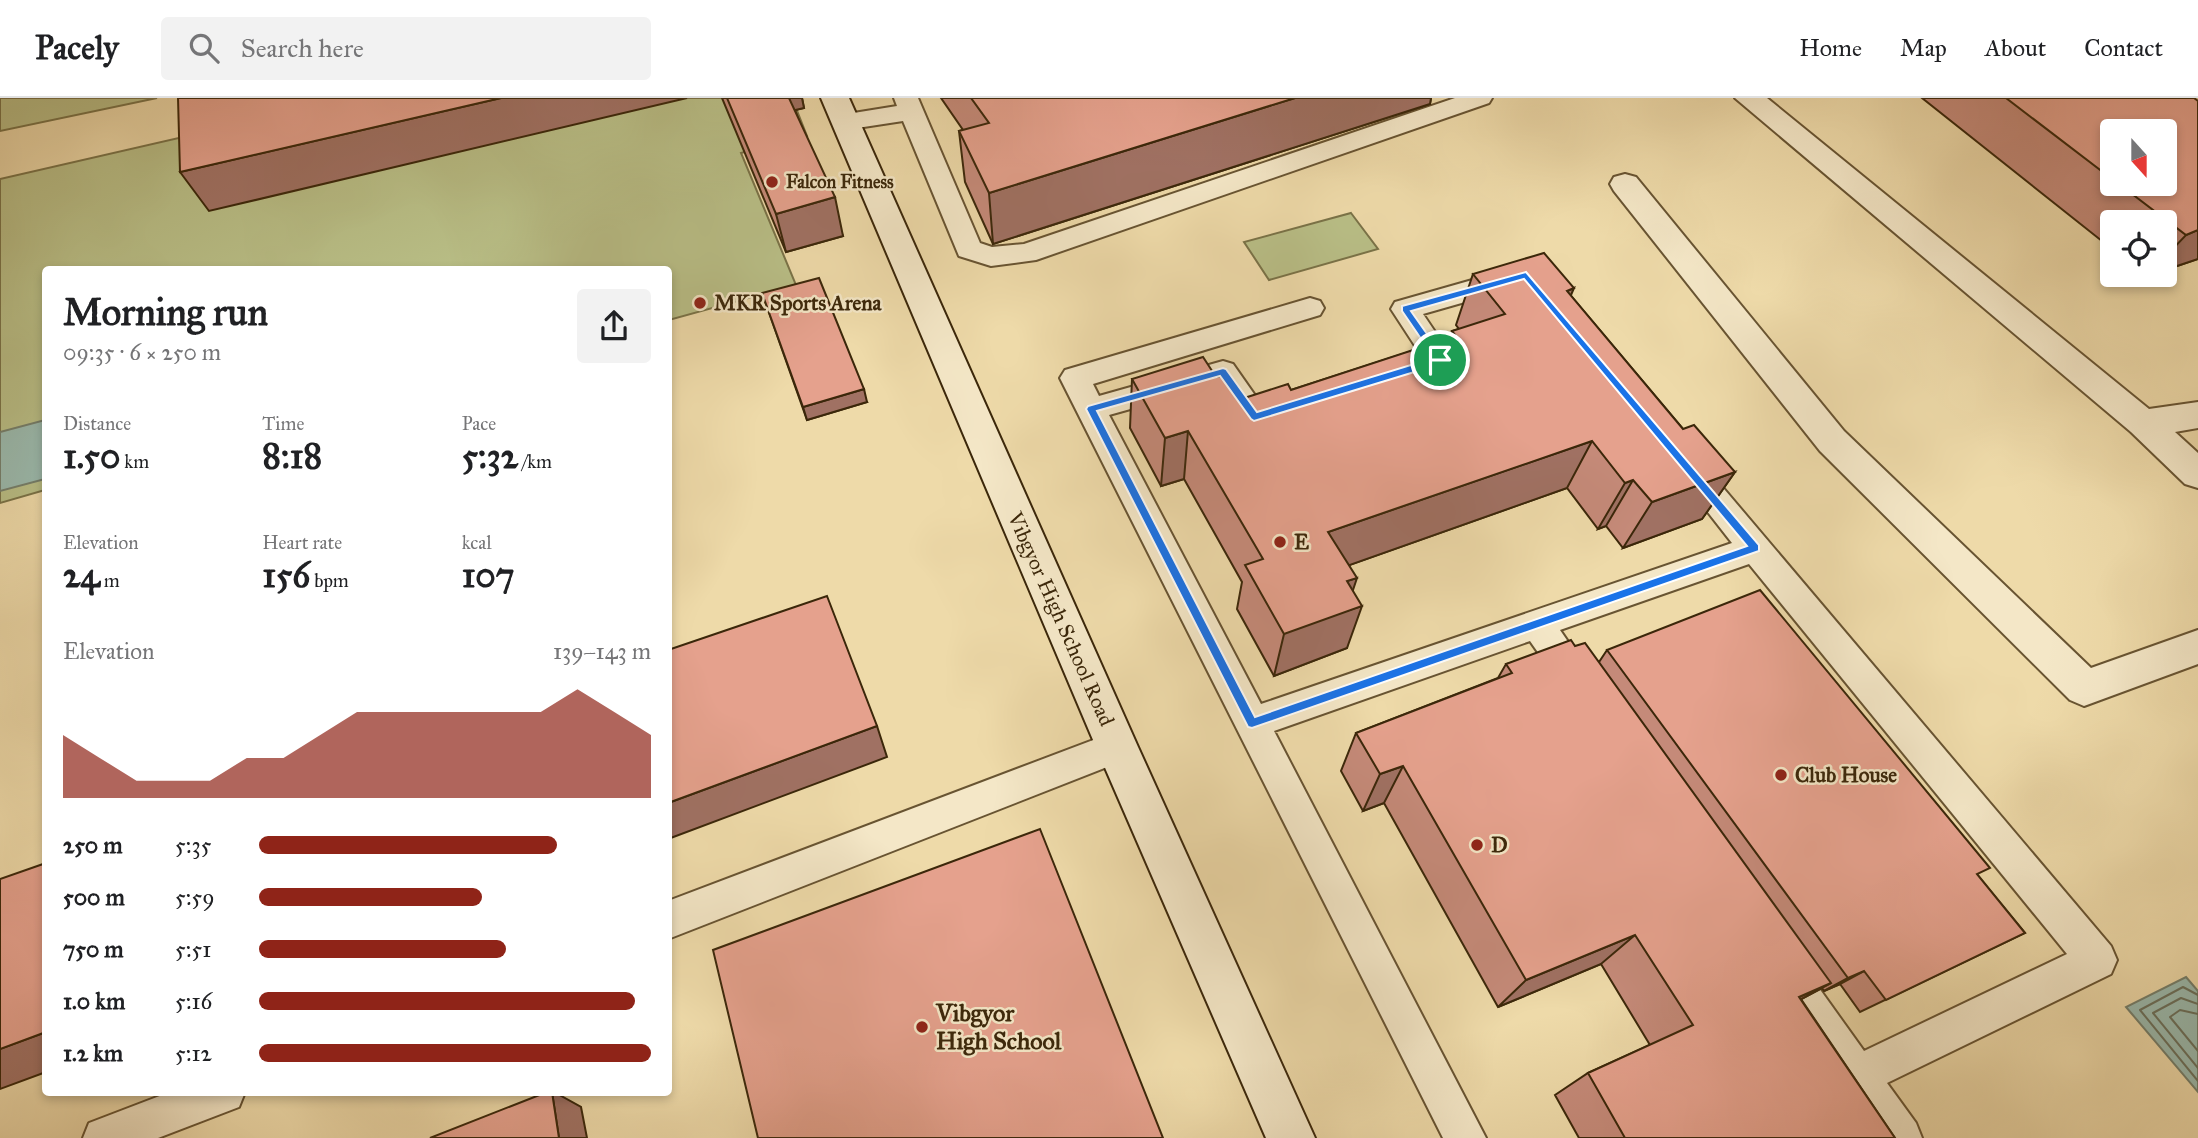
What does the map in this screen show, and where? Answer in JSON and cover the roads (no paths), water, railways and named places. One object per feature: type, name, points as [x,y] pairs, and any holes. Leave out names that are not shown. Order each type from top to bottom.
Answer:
[{"type":"street","points":[[1749,98],[2143,423],[2198,474]]},
{"type":"street","name":"Vibgyor High School Road","points":[[840,110],[1117,747],[1291,1138]]},
{"type":"street","points":[[1625,184],[1832,441],[2084,688],[2132,673],[2198,647]]},
{"type":"street","points":[[2143,423],[2198,415]]},
{"type":"lane","points":[[840,110],[909,105],[969,249],[991,257],[1026,253],[1480,98]]},
{"type":"lane","points":[[1387,376],[1440,360],[1405,309],[1526,275],[1535,286]]},
{"type":"lane","points":[[1310,308],[1075,378],[1465,1138]]},
{"type":"lane","points":[[1091,409],[1223,372],[1254,417],[1307,400]]},
{"type":"lane","points":[[1667,443],[2097,960],[1857,1076]]},
{"type":"lane","points":[[1252,723],[1755,548]]},
{"type":"lane","points":[[1537,624],[1601,714]]},
{"type":"lane","points":[[672,918],[1117,747]]},
{"type":"lane","points":[[1761,940],[1901,1138]]},
{"type":"lane","points":[[104,1138],[214,1096]]},
{"type":"water","points":[[42,421],[42,480],[0,491],[0,432]]},
{"type":"water","points":[[2186,977],[2198,991],[2198,1092],[2126,1007]]},
{"type":"place","name":"Falcon Fitness","points":[[772,182]]},
{"type":"place","name":"MKR Sports Arena","points":[[700,303]]},
{"type":"place","name":"E","points":[[1280,542]]},
{"type":"place","name":"Club House","points":[[1781,775]]},
{"type":"place","name":"D","points":[[1477,845]]},
{"type":"place","name":"Vibgyor High School","points":[[922,1027]]}]
